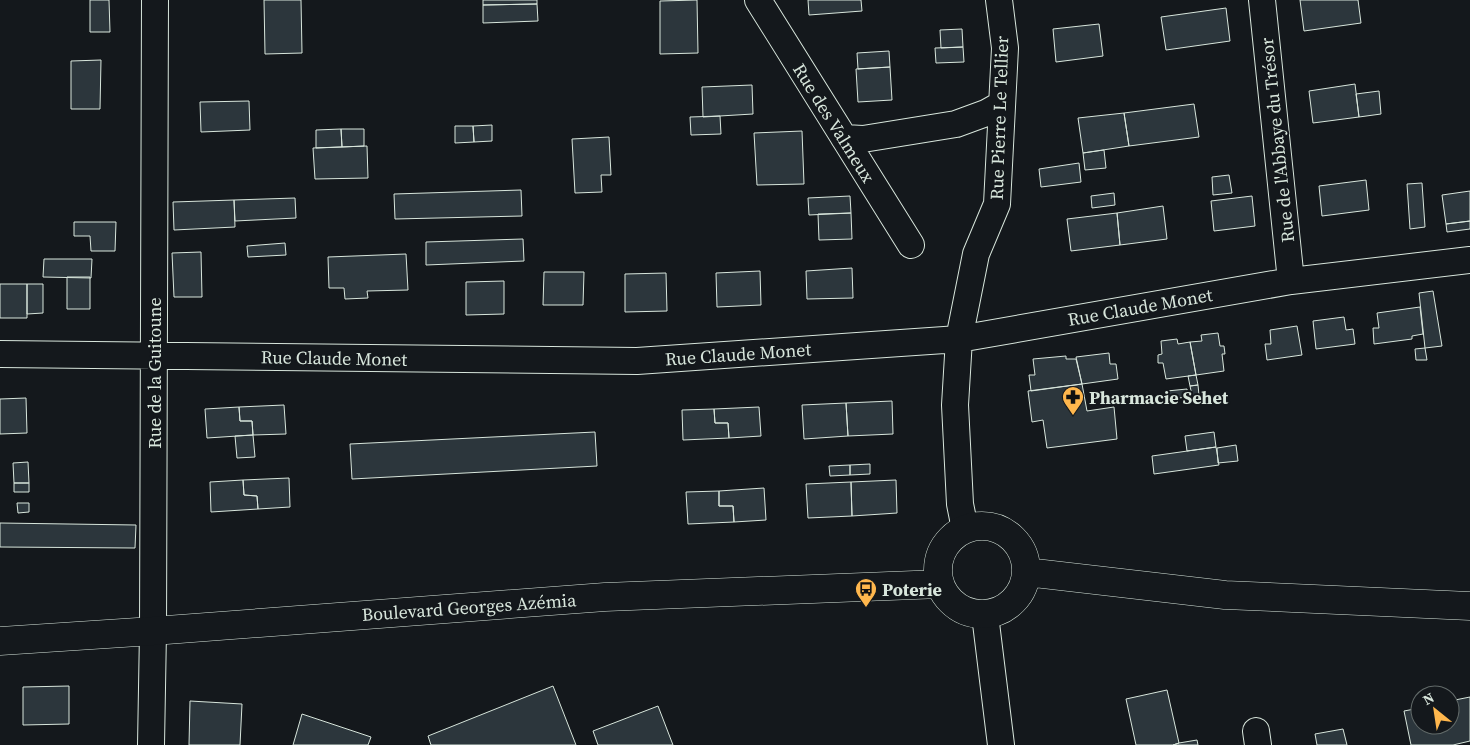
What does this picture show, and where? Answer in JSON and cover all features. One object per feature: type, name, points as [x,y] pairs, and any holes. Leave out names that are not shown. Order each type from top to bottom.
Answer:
[{"type":"street","name":"Rue de la Guitoune","points":[[151,745],[155,356],[155,0]]},
{"type":"street","name":"Rue des Valmeux","points":[[758,0],[911,245]]},
{"type":"street","name":"Rue Pierre Le Tellier","points":[[964,530],[960,504],[956,405],[959,339],[976,254],[997,204],[1005,48],[999,0]]},
{"type":"street","name":"Rue de l'Abbaye du Trésor","points":[[1262,0],[1291,281]]},
{"type":"street","points":[[844,138],[863,139],[956,124],[986,113],[1002,104]]},
{"type":"street","name":"Rue Claude Monet","points":[[0,354],[637,361],[959,339],[1291,281],[1470,260]]},
{"type":"street","points":[[975,526],[985,526],[997,528],[1008,533],[1023,552],[1027,566],[1026,572],[1026,581],[1020,595],[1007,608],[985,615],[973,614],[962,610],[944,594],[940,584],[938,562],[947,542],[955,535],[975,526]]},
{"type":"street","points":[[1026,572],[1226,595],[1470,606]]},
{"type":"street","name":"Boulevard Georges Azémia","points":[[0,641],[605,597],[940,584]]},
{"type":"street","points":[[985,615],[1001,745]]},
{"type":"building","points":[[90,0],[109,0],[110,32],[90,32]]},
{"type":"building","points":[[264,0],[301,0],[302,53],[265,54]]},
{"type":"building","points":[[483,0],[537,0],[537,4],[483,5]]},
{"type":"building","points":[[697,0],[698,53],[660,54],[660,1]]},
{"type":"building","points":[[808,0],[861,0],[862,11],[809,15]]},
{"type":"building","points":[[1300,0],[1358,0],[1361,23],[1304,31]]},
{"type":"building","points":[[537,4],[538,21],[483,23],[483,5]]},
{"type":"building","points":[[1226,8],[1230,41],[1166,50],[1161,17]]},
{"type":"building","points":[[1099,24],[1103,56],[1056,62],[1053,29]]},
{"type":"building","points":[[962,29],[963,47],[941,48],[940,30]]},
{"type":"building","points":[[963,47],[964,62],[936,63],[935,48]]},
{"type":"building","points":[[889,51],[890,67],[858,69],[857,53]]},
{"type":"building","points":[[101,60],[100,109],[71,109],[71,61]]},
{"type":"building","points":[[890,67],[892,100],[858,102],[856,69]]},
{"type":"building","points":[[1355,84],[1359,117],[1313,123],[1309,91]]},
{"type":"building","points":[[752,85],[753,114],[703,117],[702,87]]},
{"type":"building","points":[[1379,91],[1381,114],[1359,117],[1356,94]]},
{"type":"building","points":[[249,101],[250,130],[201,132],[200,102]]},
{"type":"building","points":[[1194,104],[1199,137],[1129,146],[1124,113]]},
{"type":"building","points":[[1124,113],[1129,146],[1083,153],[1078,118]]},
{"type":"building","points":[[720,116],[721,134],[691,135],[690,117]]},
{"type":"building","points":[[492,125],[492,141],[474,142],[473,126]]},
{"type":"building","points":[[455,126],[473,126],[474,142],[455,143]]},
{"type":"building","points":[[341,129],[364,129],[364,146],[342,147]]},
{"type":"building","points":[[341,129],[342,147],[316,148],[316,130]]},
{"type":"building","points":[[802,131],[804,184],[757,185],[754,133]]},
{"type":"building","points":[[609,137],[611,175],[601,175],[602,192],[575,193],[572,139]]},
{"type":"building","points":[[367,146],[368,178],[315,179],[313,148]]},
{"type":"building","points":[[1104,150],[1106,168],[1085,170],[1083,153]]},
{"type":"building","points":[[1079,163],[1081,182],[1041,187],[1039,169]]},
{"type":"building","points":[[1229,175],[1232,193],[1213,195],[1212,177]]},
{"type":"building","points":[[1366,180],[1369,210],[1322,216],[1319,186]]},
{"type":"building","points":[[1422,183],[1425,227],[1410,229],[1407,184]]},
{"type":"building","points":[[521,190],[522,216],[395,219],[394,194]]},
{"type":"building","points":[[1470,191],[1470,221],[1446,224],[1442,195]]},
{"type":"building","points":[[1114,193],[1115,205],[1092,208],[1091,196]]},
{"type":"building","points":[[850,196],[851,213],[809,215],[808,198]]},
{"type":"building","points":[[1252,196],[1255,226],[1214,231],[1211,201]]},
{"type":"building","points":[[295,198],[296,218],[235,221],[234,200]]},
{"type":"building","points":[[234,200],[235,227],[174,230],[173,202]]},
{"type":"building","points":[[1163,206],[1167,239],[1120,245],[1117,213]]},
{"type":"building","points":[[851,213],[852,239],[819,240],[818,214]]},
{"type":"building","points":[[1117,213],[1120,245],[1071,251],[1067,219]]},
{"type":"building","points":[[1470,221],[1470,229],[1447,232],[1446,224]]},
{"type":"building","points":[[74,222],[116,222],[115,251],[91,251],[90,236],[74,236]]},
{"type":"building","points":[[523,239],[524,261],[426,265],[426,242]]},
{"type":"building","points":[[285,243],[286,255],[248,257],[247,246]]},
{"type":"building","points":[[201,252],[202,297],[174,297],[172,253]]},
{"type":"building","points":[[406,254],[408,290],[367,291],[368,298],[345,299],[344,288],[329,288],[328,257]]},
{"type":"building","points":[[44,259],[92,259],[91,278],[43,277]]},
{"type":"building","points":[[852,268],[853,298],[807,299],[806,271]]},
{"type":"building","points":[[760,271],[761,305],[717,307],[716,273]]},
{"type":"building","points":[[544,272],[584,272],[583,305],[543,305]]},
{"type":"building","points":[[666,273],[667,311],[625,312],[625,274]]},
{"type":"building","points":[[67,277],[90,277],[90,309],[67,309]]},
{"type":"building","points":[[504,281],[504,314],[466,315],[466,282]]},
{"type":"building","points":[[0,284],[27,284],[27,318],[0,318]]},
{"type":"building","points":[[27,284],[43,284],[43,313],[27,314]]},
{"type":"building","points":[[1433,291],[1442,346],[1425,348],[1419,293]]},
{"type":"building","points":[[1420,307],[1423,334],[1412,336],[1412,339],[1374,344],[1373,328],[1379,328],[1377,313]]},
{"type":"building","points":[[1344,317],[1346,330],[1353,329],[1355,344],[1316,349],[1313,321]]},
{"type":"building","points":[[1297,326],[1302,355],[1267,360],[1265,344],[1271,344],[1270,330]]},
{"type":"building","points":[[1218,333],[1220,346],[1224,346],[1225,354],[1222,354],[1224,371],[1196,375],[1190,342],[1202,341],[1201,335]]},
{"type":"building","points":[[1177,339],[1178,344],[1190,342],[1196,375],[1166,379],[1163,363],[1158,363],[1158,355],[1162,354],[1161,341]]},
{"type":"building","points":[[1425,348],[1427,360],[1416,360],[1415,349]]},
{"type":"building","points":[[1109,353],[1110,364],[1116,364],[1118,379],[1082,384],[1076,357]]},
{"type":"building","points":[[1066,356],[1066,359],[1076,359],[1082,384],[1031,391],[1029,375],[1035,375],[1033,359]]},
{"type":"building","points":[[1196,375],[1198,385],[1190,386],[1188,376]]},
{"type":"building","name":"Pharmacie Sehet","points":[[1082,384],[1087,411],[1114,407],[1117,439],[1047,448],[1043,420],[1032,422],[1028,391]]},
{"type":"building","points":[[1198,385],[1199,395],[1192,395],[1190,386]]},
{"type":"building","points":[[1187,389],[1188,397],[1168,399],[1167,391]]},
{"type":"building","points":[[26,398],[27,433],[0,434],[0,399]]},
{"type":"building","points":[[892,401],[893,434],[848,436],[846,403]]},
{"type":"building","points":[[846,403],[848,436],[804,439],[802,405]]},
{"type":"building","points":[[284,405],[286,434],[253,435],[252,421],[240,421],[239,407]]},
{"type":"building","points":[[239,407],[240,421],[252,421],[253,435],[207,438],[205,409]]},
{"type":"building","points":[[759,407],[761,436],[729,438],[728,423],[715,423],[714,409]]},
{"type":"building","points":[[714,409],[715,423],[728,423],[729,438],[683,440],[682,410]]},
{"type":"building","points":[[595,432],[597,466],[352,479],[350,444]]},
{"type":"building","points":[[1214,432],[1216,447],[1187,451],[1185,436]]},
{"type":"building","points":[[253,435],[255,457],[237,458],[235,436]]},
{"type":"building","points":[[1236,445],[1238,461],[1218,463],[1217,448]]},
{"type":"building","points":[[1216,447],[1219,465],[1154,474],[1152,456]]},
{"type":"building","points":[[28,462],[29,483],[14,483],[13,463]]},
{"type":"building","points":[[870,464],[870,474],[850,475],[850,465]]},
{"type":"building","points":[[850,465],[850,475],[830,476],[829,466]]},
{"type":"building","points":[[289,478],[290,507],[258,509],[257,496],[244,495],[243,480]]},
{"type":"building","points":[[243,480],[244,495],[257,496],[258,509],[211,512],[210,482]]},
{"type":"building","points":[[896,480],[897,513],[852,516],[851,482]]},
{"type":"building","points":[[851,482],[852,516],[808,518],[806,484]]},
{"type":"building","points":[[14,483],[29,483],[29,492],[14,492]]},
{"type":"building","points":[[764,488],[766,520],[734,522],[733,506],[719,506],[719,491]]},
{"type":"building","points":[[719,491],[719,506],[733,506],[734,522],[688,524],[686,492]]},
{"type":"building","points":[[17,503],[29,503],[29,512],[18,513]]},
{"type":"building","points":[[0,523],[136,525],[135,548],[0,547]]},
{"type":"building","points":[[69,686],[69,724],[23,725],[23,687]]},
{"type":"building","points":[[553,686],[576,745],[431,745],[428,736]]},
{"type":"building","points":[[1167,690],[1179,743],[1173,745],[1136,745],[1126,699]]},
{"type":"building","points":[[1470,697],[1470,741],[1453,745],[1411,745],[1404,711],[1410,710],[1410,735],[1460,735],[1460,699]]},
{"type":"building","points":[[190,701],[242,704],[240,745],[189,745]]},
{"type":"building","points":[[658,706],[673,745],[598,745],[593,731]]},
{"type":"building","points":[[302,714],[371,737],[368,745],[293,745]]},
{"type":"building","points":[[1343,729],[1347,745],[1317,745],[1315,734]]},
{"type":"building","points":[[1197,740],[1198,745],[1173,745],[1179,743]]},
{"type":"place","name":"Pharmacie Sehet","points":[[1073,416]]},
{"type":"place","name":"Poterie","points":[[866,608]]}]
